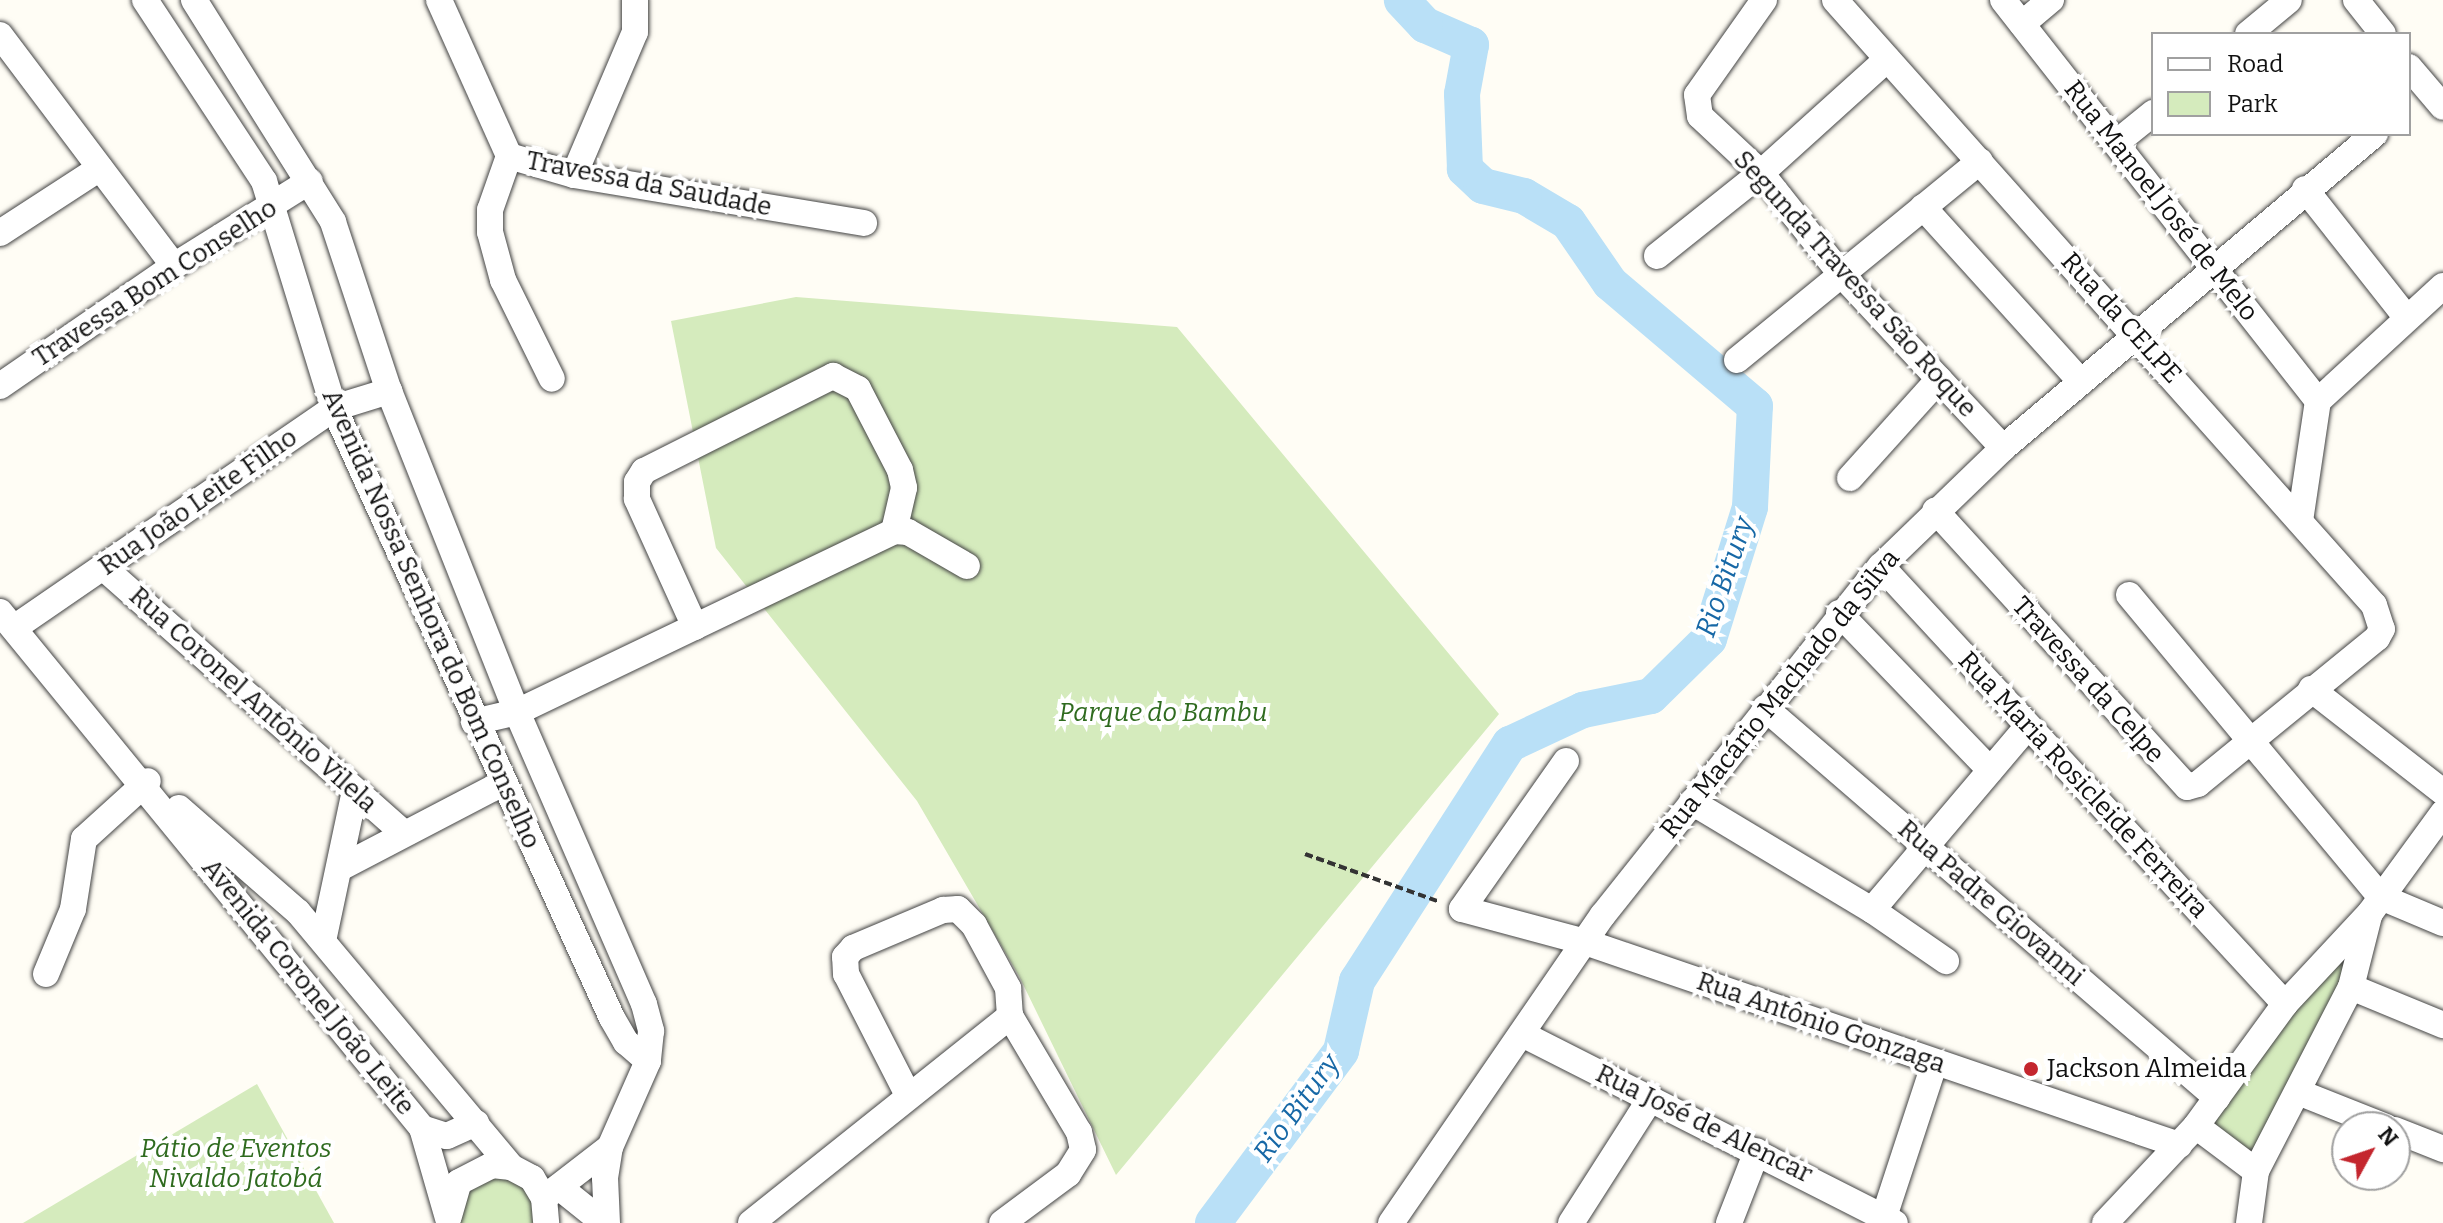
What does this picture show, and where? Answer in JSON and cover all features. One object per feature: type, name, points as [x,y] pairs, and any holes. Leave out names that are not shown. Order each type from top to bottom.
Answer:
[{"type":"street","name":"Avenida Nossa Senhora do Bom Conselho","points":[[145,0],[246,148],[271,206],[334,408],[474,722],[612,1018],[626,1042],[648,1061]]},
{"type":"street","name":"Avenida Nossa Senhora do Bom Conselho","points":[[194,0],[333,222],[389,391],[517,712],[644,1004],[651,1031],[648,1061],[610,1147],[550,1203]]},
{"type":"street","points":[[574,175],[635,32],[635,0]]},
{"type":"street","name":"Segunda Travessa São Roque","points":[[1764,0],[1697,95],[1697,110],[1705,122],[1761,173],[1841,274],[2003,448]]},
{"type":"street","name":"Rua da CELPE","points":[[1835,0],[2137,334],[2382,619],[2371,643],[2311,689]]},
{"type":"street","name":"Rua Manoel José de Melo","points":[[2003,0],[2318,401]]},
{"type":"street","points":[[2022,24],[2051,0]]},
{"type":"street","points":[[2250,32],[2289,0]]},
{"type":"street","points":[[2356,0],[2381,32]]},
{"type":"street","name":"Travessa da Saudade","points":[[444,2],[509,156],[574,175],[864,223]]},
{"type":"street","points":[[0,35],[174,266]]},
{"type":"street","points":[[1657,256],[1761,173],[1887,59]]},
{"type":"street","points":[[2411,70],[2431,97]]},
{"type":"street","points":[[2116,143],[2151,115]]},
{"type":"street","name":"Rua Macário Machado da Silva","points":[[1391,1223],[1585,942],[1839,613],[1881,566],[1935,510],[2003,448],[2305,189],[2372,136]]},
{"type":"street","points":[[509,156],[490,210],[490,232],[503,280],[552,379]]},
{"type":"street","points":[[1737,360],[1980,161]]},
{"type":"street","points":[[0,233],[100,168]]},
{"type":"street","name":"Travessa Bom Conselho","points":[[0,386],[174,266],[310,181]]},
{"type":"street","points":[[2305,189],[2407,318]]},
{"type":"street","points":[[1923,207],[2081,382]]},
{"type":"street","points":[[2300,521],[2318,401],[2443,286]]},
{"type":"street","points":[[695,627],[637,499],[637,482],[644,471],[833,376],[858,389],[900,470],[904,488],[894,531]]},
{"type":"street","points":[[1850,478],[1939,379]]},
{"type":"street","name":"Rua João Leite Filho","points":[[7,620],[104,568],[334,408],[389,391]]},
{"type":"street","name":"Travessa da Celpe","points":[[1935,510],[2187,787],[2198,784],[2251,738]]},
{"type":"street","points":[[474,722],[517,712],[894,531],[908,532],[967,566]]},
{"type":"street","name":"Rua Maria Rosicleide Ferreira","points":[[1881,566],[2285,1004]]},
{"type":"street","name":"Rua Coronel Antônio Vilela","points":[[104,568],[402,832]]},
{"type":"street","points":[[2129,595],[2251,738],[2375,905],[2443,923]]},
{"type":"street","points":[[1839,613],[1990,770]]},
{"type":"street","name":"Avenida Coronel João Leite","points":[[7,620],[142,780],[422,1128],[449,1221]]},
{"type":"street","points":[[2251,738],[2311,689],[2443,792]]},
{"type":"street","name":"Rua Padre Giovanni","points":[[1765,708],[2217,1098]]},
{"type":"street","points":[[1872,910],[2028,726]]},
{"type":"street","points":[[1454,906],[1566,761]]},
{"type":"street","points":[[46,974],[73,909],[84,839],[142,780]]},
{"type":"street","name":"Avenida Coronel João Leite","points":[[142,780],[298,912],[511,1167],[532,1178],[550,1203]]},
{"type":"street","points":[[342,867],[402,832],[503,783]]},
{"type":"street","points":[[323,941],[342,867],[355,791]]},
{"type":"street","points":[[1692,802],[1872,910],[1946,961]]},
{"type":"street","points":[[2105,1223],[2188,1136],[2285,1004],[2375,905],[2443,813]]},
{"type":"street","points":[[2249,1223],[2256,1171],[2351,987],[2375,905]]},
{"type":"street","name":"Rua Antônio Gonzaga","points":[[1454,906],[1585,942],[1935,1062],[2188,1136],[2256,1171]]},
{"type":"street","points":[[908,1095],[846,974],[845,957],[853,948],[943,910],[958,909],[974,925],[1008,988],[1010,1016],[1079,1132],[1083,1150],[1068,1174],[1002,1223]]},
{"type":"street","points":[[2351,987],[2443,1025]]},
{"type":"street","points":[[754,1222],[1010,1016]]},
{"type":"street","name":"Rua José de Alencar","points":[[1522,1034],[1757,1151],[1887,1220]]},
{"type":"street","points":[[1887,1220],[1935,1062]]},
{"type":"street","points":[[2298,1092],[2346,1111]]},
{"type":"street","points":[[1571,1223],[1651,1098]]},
{"type":"street","points":[[422,1128],[447,1136],[476,1123]]},
{"type":"street","points":[[2411,1136],[2443,1149]]},
{"type":"street","points":[[550,1203],[606,1223],[610,1147]]},
{"type":"street","points":[[1729,1223],[1757,1151]]},
{"type":"street","points":[[449,1221],[459,1182],[474,1170],[511,1167]]},
{"type":"path","points":[[1305,854],[1454,906]]},
{"type":"green space","name":"Parque do Bambu","points":[[796,297],[1177,327],[1499,714],[1116,1175],[1019,976],[917,801],[716,548],[671,321]]},
{"type":"green space","points":[[2338,948],[2358,963],[2256,1171],[2206,1114]]},
{"type":"green space","name":"Pátio de Eventos Nivaldo Jatobá","points":[[257,1084],[334,1223],[23,1223]]},
{"type":"green space","points":[[487,1173],[527,1183],[540,1223],[455,1223],[457,1199]]},
{"type":"waterway","name":"Rio Bitury","points":[[1213,1223],[1341,1051],[1357,981],[1510,744],[1583,710],[1651,696],[1709,639],[1750,507],[1755,406],[1610,283],[1568,222],[1524,196],[1483,186],[1465,169],[1462,94],[1471,45],[1425,25],[1402,0]]},
{"type":"place","name":"Jackson Almeida","points":[[2031,1069]]}]
